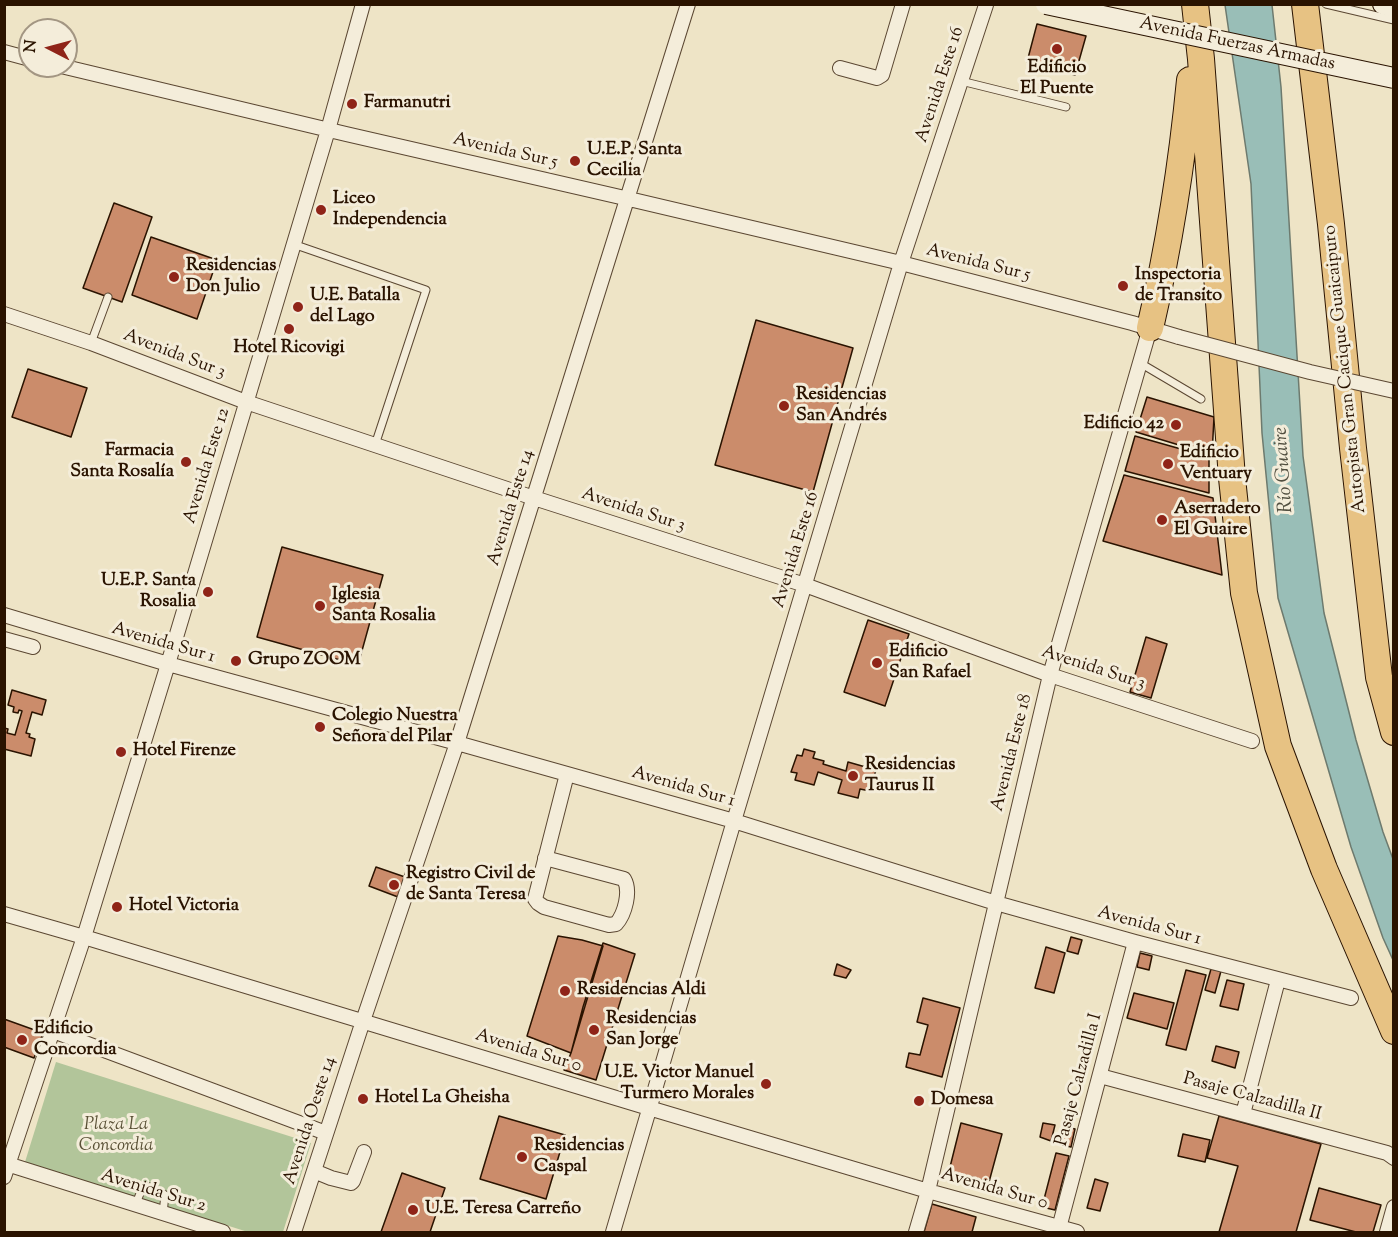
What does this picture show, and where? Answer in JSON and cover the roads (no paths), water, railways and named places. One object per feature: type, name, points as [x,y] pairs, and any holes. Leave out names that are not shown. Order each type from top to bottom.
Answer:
[{"type":"highway","points":[[1196,4],[1232,478],[1244,593],[1278,746],[1324,868],[1394,1031]]},
{"type":"highway","name":"Autopista Gran Cacique Guaicaipuro","points":[[1305,4],[1379,677],[1394,732]]},
{"type":"highway","points":[[1150,328],[1164,268],[1176,198],[1192,59]]},
{"type":"highway","points":[[1379,677],[1394,641]]},
{"type":"main road","name":"Avenida Fuerzas Armadas","points":[[1046,4],[1394,78]]},
{"type":"main road","points":[[1383,4],[1394,7]]},
{"type":"street","name":"Avenida Este 12","points":[[6,1168],[84,937],[168,664],[328,130],[363,4]]},
{"type":"street","name":"Avenida Este 14","points":[[363,1020],[457,743],[688,4]]},
{"type":"street","points":[[840,68],[878,78],[882,75],[903,4]]},
{"type":"street","name":"Avenida Este 16","points":[[613,1233],[901,263],[986,5]]},
{"type":"street","name":"Avenida Sur 5","points":[[78,70],[901,263],[1150,328],[1179,338],[1394,392]]},
{"type":"street","name":"Avenida Sur 3","points":[[4,314],[91,343],[246,402],[805,585],[1050,675],[1252,741]]},
{"type":"street","name":"Avenida Este 18","points":[[916,1233],[928,1191],[1050,675],[1150,328]]},
{"type":"street","name":"Avenida Sur 1","points":[[4,615],[168,664],[734,821],[996,903],[1351,998]]},
{"type":"street","points":[[4,639],[33,647]]},
{"type":"street","points":[[545,858],[624,879],[628,885],[621,919],[616,924],[609,925],[544,907],[535,899],[545,858],[567,774]]},
{"type":"street","name":"Avenida Sur 0","points":[[4,914],[928,1191],[1077,1233]]},
{"type":"street","name":"Pasaje Calzadilla I","points":[[1059,1228],[1135,942]]},
{"type":"street","points":[[1243,1114],[1278,980]]},
{"type":"street","name":"Avenida Oeste 14","points":[[294,1233],[363,1020]]},
{"type":"street","points":[[53,1031],[326,1133]]},
{"type":"street","name":"Pasaje Calzadilla II","points":[[1100,1076],[1387,1154],[1394,1158]]},
{"type":"street","points":[[314,1172],[351,1182],[364,1152]]},
{"type":"street","name":"Avenida Sur 2","points":[[6,1168],[163,1213],[223,1233]]},
{"type":"street","points":[[1387,1233],[1394,1207]]},
{"type":"lane","points":[[1326,4],[1394,20]]},
{"type":"lane","points":[[962,81],[1066,106]]},
{"type":"lane","points":[[293,244],[426,290],[375,445]]},
{"type":"lane","points":[[91,343],[108,297]]},
{"type":"lane","points":[[1140,363],[1201,399]]},
{"type":"lane","points":[[136,1205],[142,1189],[152,1187],[165,1195],[163,1213]]},
{"type":"water","name":"Río Guaire","points":[[1225,5],[1272,5],[1281,87],[1303,456],[1324,613],[1356,740],[1393,859],[1393,960],[1351,847],[1278,598],[1262,433],[1251,184]]},
{"type":"place","name":"Edificio El Puente","points":[[1057,49]]},
{"type":"place","name":"Farmanutri","points":[[352,104]]},
{"type":"place","name":"U.E.P. Santa Cecilia","points":[[575,161]]},
{"type":"place","name":"Liceo Independencia","points":[[321,210]]},
{"type":"place","name":"Residencias Don Julio","points":[[174,277]]},
{"type":"place","name":"Inspectoria de Transito","points":[[1123,286]]},
{"type":"place","name":"U.E. Batalla del Lago","points":[[298,307]]},
{"type":"place","name":"Hotel Ricovigi","points":[[289,329]]},
{"type":"place","name":"Residencias San Andrés","points":[[784,406]]},
{"type":"place","name":"Edificio 42","points":[[1176,425]]},
{"type":"place","name":"Farmacia Santa Rosalía","points":[[186,462]]},
{"type":"place","name":"Edificio Ventuary","points":[[1168,464]]},
{"type":"place","name":"Aserradero El Guaire","points":[[1162,520]]},
{"type":"place","name":"U.E.P. Santa Rosalia","points":[[208,592]]},
{"type":"place","name":"Iglesia Santa Rosalia","points":[[320,606]]},
{"type":"place","name":"Grupo ZOOM","points":[[236,661]]},
{"type":"place","name":"Edificio San Rafael","points":[[877,663]]},
{"type":"place","name":"Colegio Nuestra Señora del Pilar","points":[[320,727]]},
{"type":"place","name":"Hotel Firenze","points":[[121,752]]},
{"type":"place","name":"Residencias Taurus II","points":[[853,776]]},
{"type":"place","name":"Registro Civil de de Santa Teresa","points":[[394,885]]},
{"type":"place","name":"Hotel Victoria","points":[[117,907]]},
{"type":"place","name":"Residencias Aldi","points":[[565,991]]},
{"type":"place","name":"Residencias San Jorge","points":[[594,1030]]},
{"type":"place","name":"Edificio Concordia","points":[[22,1040]]},
{"type":"place","name":"U.E. Victor Manuel Turmero Morales","points":[[766,1084]]},
{"type":"place","name":"Hotel La Gheisha","points":[[363,1099]]},
{"type":"place","name":"Domesa","points":[[919,1101]]},
{"type":"place","name":"Residencias Caspal","points":[[522,1157]]},
{"type":"place","name":"U.E. Teresa Carreño","points":[[413,1210]]},
{"type":"park label","name":"Plaza La Concordia","points":[[116,1136]]}]
